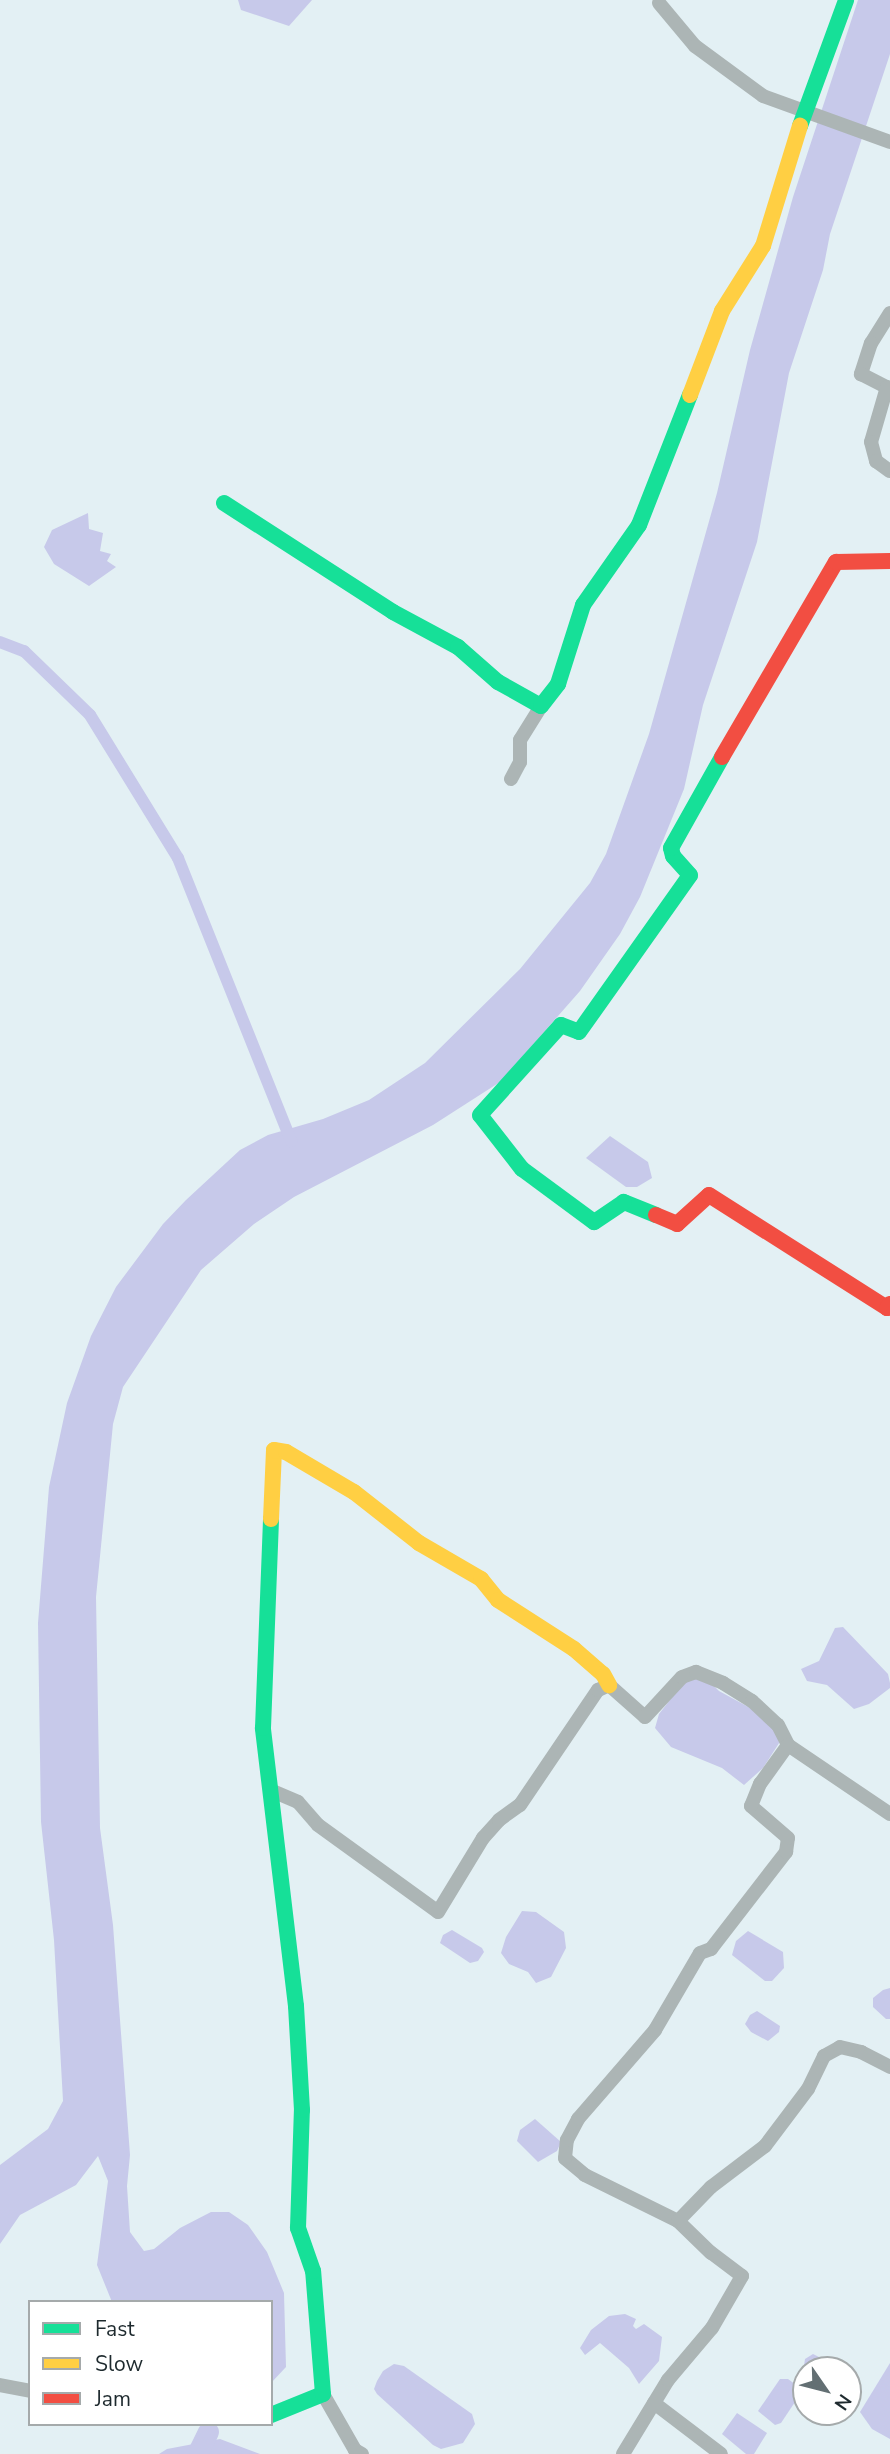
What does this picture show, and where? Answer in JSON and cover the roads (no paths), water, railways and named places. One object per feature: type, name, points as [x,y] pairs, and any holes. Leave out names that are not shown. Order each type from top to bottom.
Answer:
[{"type":"street","points":[[511,779],[520,762],[520,740],[558,684],[583,605],[639,525],[722,311],[763,246],[846,0]]},
{"type":"street","points":[[659,3],[695,46],[763,96],[886,140]]},
{"type":"street","points":[[890,313],[871,343],[861,374],[887,387],[871,442],[876,461],[890,471]]},
{"type":"street","points":[[224,503],[393,612],[458,647],[498,682],[541,706]]},
{"type":"street","points":[[890,561],[836,562],[675,837],[671,848],[673,856],[690,875],[579,1032],[561,1025],[480,1115],[522,1169],[594,1222],[624,1202],[677,1224],[709,1195],[887,1308],[890,1304]]},
{"type":"street","points":[[362,2454],[355,2450],[323,2394],[313,2271],[298,2228],[302,2110],[296,2006],[263,1728],[274,1450],[286,1452],[354,1492],[419,1543],[481,1579],[498,1600],[574,1650],[603,1674],[609,1685],[645,1717],[682,1677],[696,1672],[723,1683],[752,1701],[778,1725],[788,1745],[890,1814]]},
{"type":"street","points":[[270,1790],[299,1802],[318,1825],[438,1912],[483,1838],[499,1820],[520,1805],[598,1690],[609,1685]]},
{"type":"street","points":[[623,2454],[668,2380],[712,2328],[742,2276],[711,2253],[678,2221],[585,2175],[565,2158],[567,2140],[578,2119],[655,2030],[700,1953],[711,1949],[786,1852],[788,1838],[751,1806],[760,1784],[788,1745]]},
{"type":"street","points":[[678,2221],[711,2187],[765,2146],[808,2089],[824,2056],[840,2047],[861,2052],[890,2067]]},
{"type":"street","points":[[0,2385],[28,2391]]},
{"type":"street","points":[[273,2414],[323,2394]]},
{"type":"street","points":[[654,2403],[721,2454]]},
{"type":"water","points":[[238,0],[312,0],[289,26],[241,10]]},
{"type":"water","points":[[858,0],[890,0],[890,54],[830,234],[823,270],[789,373],[757,542],[703,705],[684,789],[640,897],[620,934],[580,991],[500,1082],[433,1125],[294,1197],[254,1224],[201,1270],[123,1387],[113,1424],[96,1597],[100,1828],[113,1925],[130,2155],[127,2186],[130,2232],[144,2251],[154,2249],[180,2228],[211,2212],[229,2212],[248,2225],[267,2252],[284,2293],[286,2367],[273,2381],[273,2300],[111,2300],[97,2265],[108,2181],[98,2156],[76,2185],[20,2215],[0,2244],[0,2165],[48,2129],[63,2101],[54,1940],[41,1822],[38,1623],[49,1487],[67,1403],[91,1336],[116,1287],[163,1224],[186,1200],[240,1150],[268,1135],[323,1119],[369,1100],[425,1063],[520,969],[590,883],[606,854],[649,734],[717,493],[750,350],[793,197]]},
{"type":"water","points":[[88,513],[89,529],[103,533],[100,551],[111,554],[107,561],[116,567],[89,586],[54,564],[44,547],[52,530]]},
{"type":"water","points":[[610,1136],[648,1162],[652,1178],[637,1187],[626,1187],[586,1158]]},
{"type":"water","points":[[843,1627],[888,1674],[890,1683],[890,1688],[869,1704],[854,1709],[827,1685],[807,1681],[801,1669],[819,1661],[835,1628]]},
{"type":"water","points":[[688,1677],[711,1683],[719,1691],[767,1717],[781,1740],[763,1768],[744,1785],[722,1768],[671,1747],[655,1728],[659,1714]]},
{"type":"water","points":[[522,1911],[536,1912],[564,1932],[566,1948],[551,1977],[536,1983],[528,1972],[509,1964],[501,1953],[506,1937]]},
{"type":"water","points":[[452,1930],[482,1948],[484,1952],[478,1961],[470,1963],[440,1943],[443,1935]]},
{"type":"water","points":[[748,1931],[783,1952],[784,1968],[772,1981],[765,1981],[732,1955],[736,1941]]},
{"type":"water","points":[[890,1988],[890,2019],[886,2019],[873,2007],[873,1998]]},
{"type":"water","points":[[757,2011],[780,2026],[779,2032],[768,2041],[751,2032],[745,2024],[750,2015]]},
{"type":"water","points":[[535,2119],[561,2142],[557,2151],[538,2162],[517,2141],[520,2130]]},
{"type":"water","points":[[625,2314],[636,2319],[633,2326],[636,2329],[644,2324],[662,2337],[659,2361],[639,2384],[629,2368],[600,2343],[585,2355],[580,2348],[591,2330],[609,2316]]},
{"type":"water","points":[[890,2363],[890,2439],[872,2429],[862,2415],[862,2409]]},
{"type":"water","points":[[394,2364],[404,2366],[472,2414],[475,2424],[463,2443],[441,2449],[433,2445],[377,2394],[374,2389],[377,2381],[383,2371]]},
{"type":"water","points":[[780,2379],[792,2382],[792,2406],[781,2423],[775,2425],[758,2411]]},
{"type":"water","points":[[737,2413],[767,2433],[754,2454],[746,2454],[722,2434]]},
{"type":"water","points":[[220,2439],[260,2454],[159,2454],[167,2449]]},
{"type":"waterway","points":[[0,642],[24,651],[90,715],[178,858],[291,1141]]},
{"type":"waterway","points":[[197,2454],[208,2431]]}]
